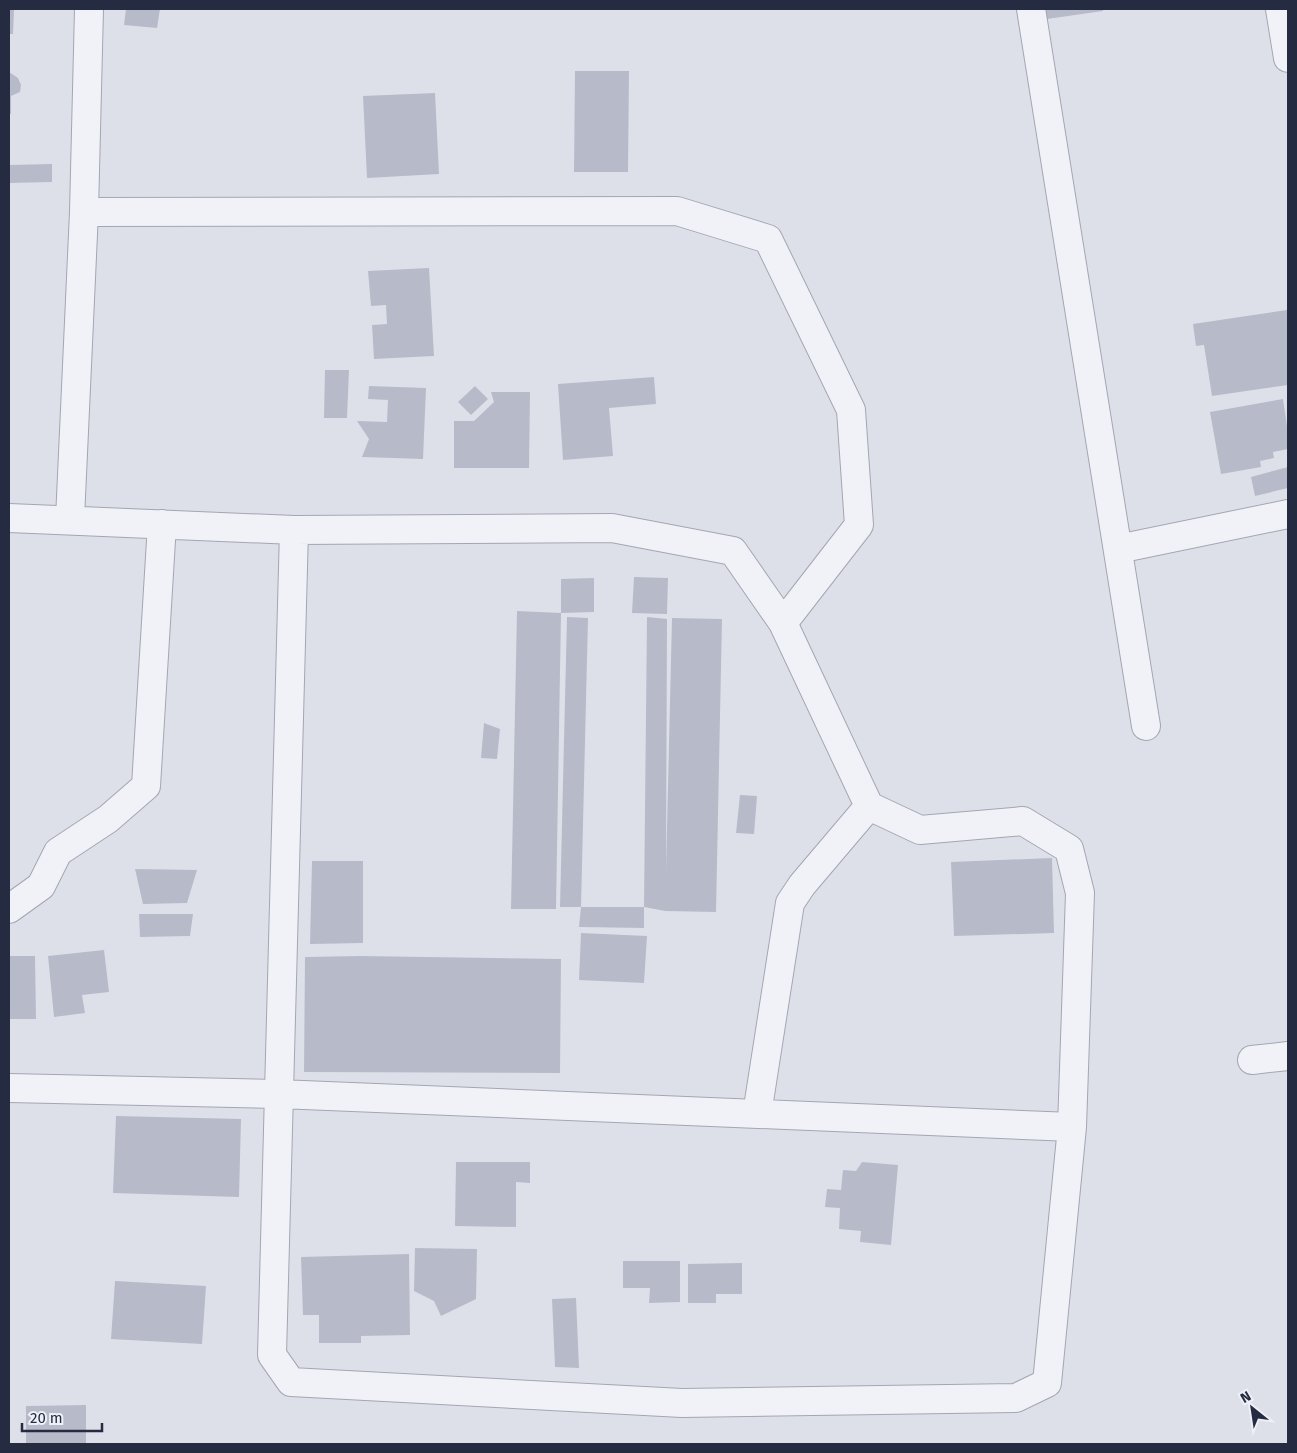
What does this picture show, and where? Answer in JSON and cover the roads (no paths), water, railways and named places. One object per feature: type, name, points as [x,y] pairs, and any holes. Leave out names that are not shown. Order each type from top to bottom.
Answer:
[{"type":"street","points":[[70,519],[84,212],[89,9]]},
{"type":"street","points":[[1031,9],[1146,726]]},
{"type":"street","points":[[1280,9],[1288,58]]},
{"type":"street","points":[[84,212],[677,211],[768,239],[851,410],[859,525],[783,622]]},
{"type":"street","points":[[1118,549],[1288,514]]},
{"type":"street","points":[[9,518],[70,519],[294,530],[612,528],[733,550],[783,622],[869,806],[920,830],[1023,821],[1069,849],[1080,893],[1072,1127],[1047,1383],[1016,1398],[682,1403],[291,1382],[272,1355],[294,530]]},
{"type":"street","points":[[9,909],[41,886],[58,852],[108,819],[146,786],[162,524]]},
{"type":"street","points":[[757,1114],[790,903],[802,885],[869,806]]},
{"type":"street","points":[[1252,1060],[1288,1056]]},
{"type":"street","points":[[9,1088],[279,1094],[1072,1127]]}]
